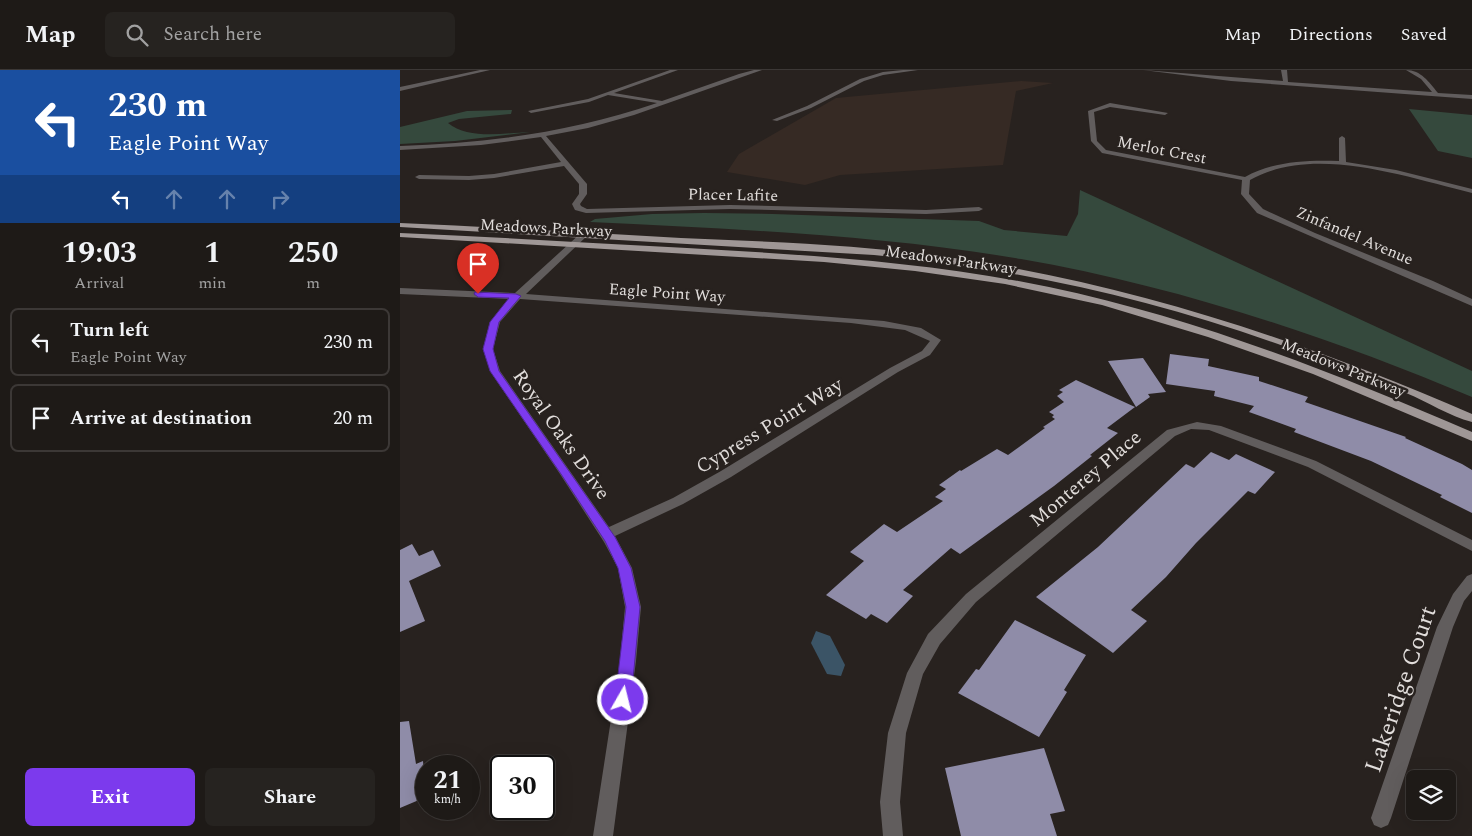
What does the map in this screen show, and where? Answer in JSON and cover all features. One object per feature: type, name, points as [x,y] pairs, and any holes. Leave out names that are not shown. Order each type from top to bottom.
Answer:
[{"type":"main road","name":"Meadows Parkway","points":[[400,225],[859,262],[939,271],[1049,290],[1146,314],[1263,351],[1344,382],[1472,437]]},
{"type":"main road","name":"Meadows Parkway","points":[[400,234],[820,248],[886,253],[968,263],[1094,287],[1192,314],[1276,340],[1382,380],[1472,418]]},
{"type":"street","points":[[400,89],[487,70]]},
{"type":"street","points":[[532,110],[576,103],[675,70]]},
{"type":"street","points":[[400,148],[470,144],[542,135],[612,120],[706,86],[758,70]]},
{"type":"street","points":[[775,120],[809,107],[862,80],[884,74],[915,70]]},
{"type":"street","points":[[1146,70],[1286,83],[1472,96]]},
{"type":"street","points":[[1284,70],[1286,83]]},
{"type":"street","points":[[1409,70],[1423,78],[1436,94]]},
{"type":"street","points":[[607,93],[663,103]]},
{"type":"street","name":"Merlot Crest","points":[[1165,113],[1110,106],[1091,111],[1094,141],[1104,152],[1246,179]]},
{"type":"street","name":"Placer Lafite","points":[[542,135],[583,184],[583,194],[576,204],[578,208],[586,211],[720,207],[926,212],[979,209]]},
{"type":"street","points":[[1342,138],[1343,164]]},
{"type":"street","points":[[419,177],[469,178],[494,176],[567,163]]},
{"type":"street","points":[[1246,179],[1265,169],[1293,164],[1343,164],[1392,172],[1472,191]]},
{"type":"street","name":"Zinfandel Avenue","points":[[1246,179],[1245,194],[1260,210],[1312,235],[1430,283],[1472,303]]},
{"type":"street","name":"Royal Oaks Drive","points":[[579,239],[506,306],[494,322],[488,349],[494,371],[565,471],[606,534],[625,568],[633,607],[628,662],[603,836]]},
{"type":"street","name":"Eagle Point Way","points":[[400,291],[516,296],[851,320],[905,328],[930,335]]},
{"type":"street","name":"Cypress Point Way","points":[[606,534],[678,501],[710,483],[894,370],[926,353],[936,340],[930,335]]},
{"type":"street","name":"Monterey Place","points":[[893,836],[890,802],[896,733],[915,673],[934,639],[971,598],[1171,433],[1195,424],[1224,430],[1329,472],[1472,546]]},
{"type":"street","name":"Lakeridge Court","points":[[1381,818],[1445,627],[1458,598],[1472,580]]},
{"type":"shaded area","points":[[1021,81],[1053,83],[1016,91],[1003,165],[840,175],[805,185],[727,172],[739,154],[836,98]]},
{"type":"green space","points":[[1409,109],[1472,115],[1472,158],[1438,151]]},
{"type":"green space","points":[[512,110],[511,114],[459,119],[448,123],[466,132],[476,134],[530,132],[455,141],[400,144],[400,127],[467,111]]},
{"type":"green space","points":[[1080,190],[1472,371],[1472,397],[1362,354],[1250,315],[1194,298],[1079,270],[1021,259],[914,244],[752,230],[590,222],[595,219],[652,214],[773,214],[979,221],[1004,230],[1067,236],[1078,214]]},
{"type":"water","points":[[816,631],[830,636],[845,665],[841,676],[827,674],[811,643]]},
{"type":"building","points":[[1170,354],[1209,359],[1208,366],[1259,377],[1259,381],[1308,397],[1305,402],[1406,437],[1462,464],[1472,470],[1472,513],[1440,497],[1442,495],[1371,461],[1294,432],[1296,429],[1249,412],[1254,406],[1214,396],[1215,391],[1166,384]]},
{"type":"building","points":[[1143,358],[1166,392],[1148,394],[1150,397],[1136,407],[1108,361]]},
{"type":"building","points":[[1076,380],[1135,407],[1107,428],[1118,433],[1090,455],[1092,456],[960,554],[951,548],[903,590],[913,596],[887,623],[871,614],[866,619],[826,595],[864,561],[850,552],[884,524],[897,532],[943,501],[935,497],[946,489],[939,485],[960,470],[997,449],[1008,455],[1045,428],[1043,427],[1055,419],[1052,417],[1054,415],[1049,412],[1064,402],[1057,396],[1063,392],[1059,390]]},
{"type":"building","points":[[1211,452],[1229,460],[1236,454],[1275,472],[1255,494],[1248,491],[1196,543],[1166,577],[1131,610],[1147,621],[1113,653],[1036,597],[1098,547],[1186,464],[1194,468]]},
{"type":"building","points":[[412,544],[419,556],[433,550],[441,566],[409,581],[425,621],[400,632],[400,550]]},
{"type":"building","points":[[1015,620],[1086,655],[1064,690],[1067,692],[1039,737],[958,693],[976,669],[979,670]]},
{"type":"building","points":[[409,721],[415,758],[415,802],[400,808],[400,722]]},
{"type":"building","points":[[1044,748],[1065,811],[1050,814],[1057,836],[961,836],[945,768]]},
{"type":"route","points":[[478,294],[516,296],[494,322],[488,349],[494,371],[565,471],[610,540],[625,568],[633,607],[623,700]]}]
